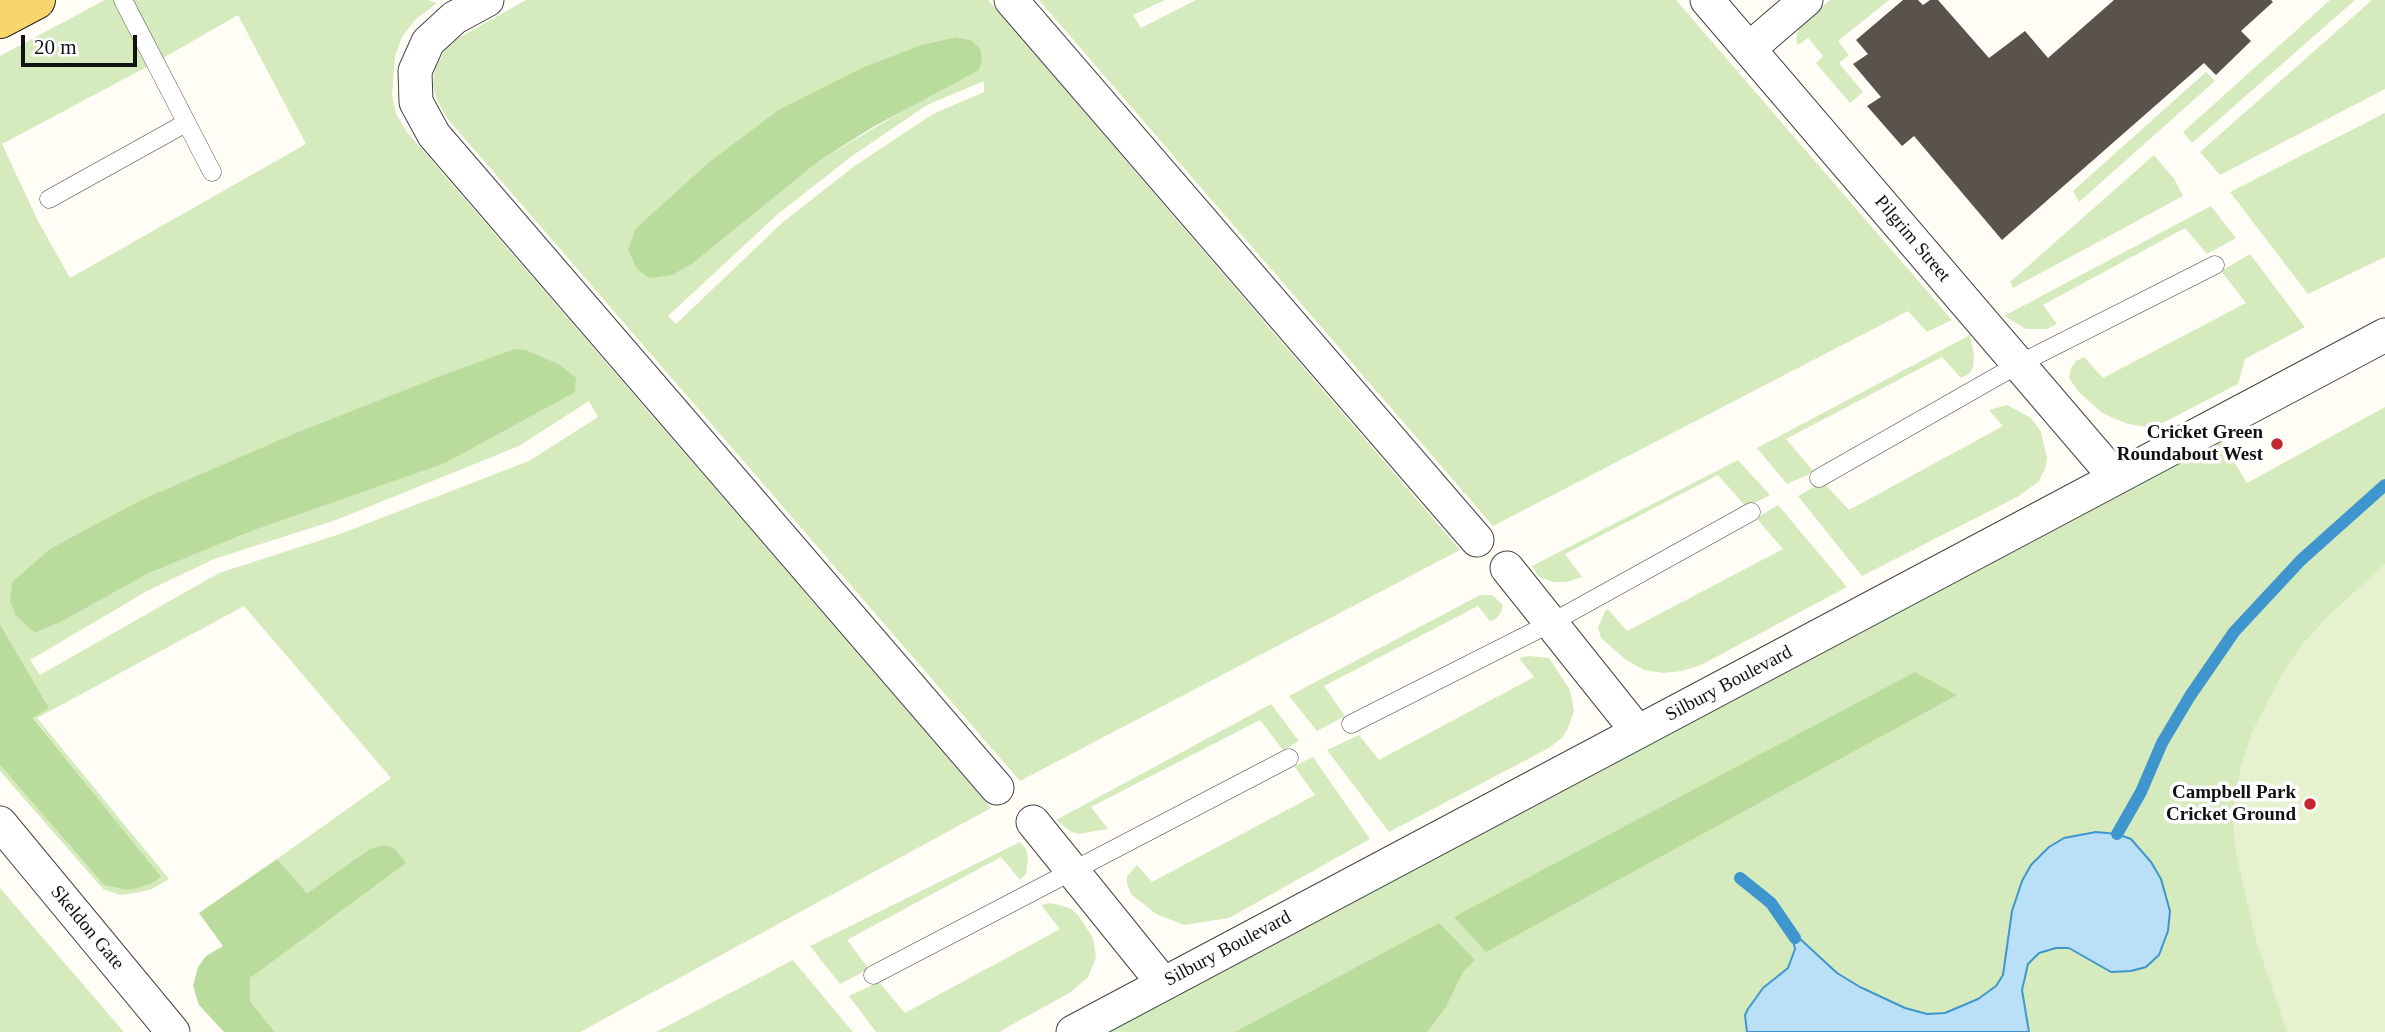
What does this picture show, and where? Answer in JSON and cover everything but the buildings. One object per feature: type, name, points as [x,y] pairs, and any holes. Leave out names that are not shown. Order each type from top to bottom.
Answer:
[{"type":"main road","points":[[0,19],[36,0]]},
{"type":"street","points":[[487,0],[454,18],[428,43],[415,71],[416,102],[434,135],[997,788]]},
{"type":"street","points":[[1011,0],[1477,540]]},
{"type":"street","name":"Pilgrim Street","points":[[1707,0],[1751,48],[2116,478]]},
{"type":"street","points":[[1751,48],[1806,0]]},
{"type":"street","name":"Silbury Boulevard","points":[[1073,1032],[2385,335]]},
{"type":"street","points":[[1507,568],[1639,732]]},
{"type":"street","points":[[1033,822],[1163,983]]},
{"type":"street","name":"Skeldon Gate","points":[[0,823],[173,1032]]},
{"type":"lane","points":[[123,0],[212,172]]},
{"type":"lane","points":[[48,199],[186,123]]},
{"type":"lane","points":[[1819,478],[2019,365],[2215,265]]},
{"type":"lane","points":[[1351,724],[1551,623],[1751,512]]},
{"type":"lane","points":[[873,975],[1289,758]]},
{"type":"green space","points":[[105,0],[428,0],[437,3],[415,20],[402,37],[395,56],[392,96],[396,114],[406,131],[991,808],[580,1032],[275,1032],[250,1001],[250,978],[370,849],[307,893],[277,859],[391,778],[244,606],[37,718],[169,879],[152,889],[136,893],[120,895],[103,889],[0,771],[0,765],[104,885],[160,877],[33,717],[49,708],[0,624],[0,56]],"holes":[[[238,15],[306,144],[70,278],[38,221],[2,144]],[[440,376],[257,529],[149,573],[36,633],[16,616],[143,499],[293,434]],[[589,401],[598,417],[529,461],[340,534],[219,573],[40,675],[30,660],[147,591],[214,559],[336,520],[519,446]]]},
{"type":"green space","points":[[526,0],[988,0],[1460,550],[1020,781],[446,117],[436,98],[433,84],[435,69],[446,49],[457,39]],"holes":[[[956,37],[971,40],[980,48],[923,99],[819,161],[692,264],[636,228],[709,162],[778,110],[861,68],[921,45]],[[984,81],[984,92],[933,114],[856,165],[783,222],[676,324],[668,316],[779,213],[852,156],[927,105]]]},
{"type":"green space","points":[[1039,0],[1165,0],[1133,15],[1141,28],[1196,0],[1676,0],[1952,320],[1927,332],[1908,311],[1493,526]]},
{"type":"green space","points":[[1830,0],[1889,0],[1838,41],[1849,55],[1839,63],[1863,92],[1850,103],[1816,63],[1823,56],[1808,38],[1798,45],[1796,40],[1799,26]]},
{"type":"green space","points":[[2330,0],[2355,0],[2192,143],[2183,132]]},
{"type":"green space","points":[[2372,0],[2385,0],[2385,89],[2220,175],[2200,152]]},
{"type":"green space","points":[[956,37],[971,40],[980,48],[982,59],[979,70],[873,127],[819,161],[692,264],[672,275],[649,278],[637,269],[628,250],[636,228],[709,162],[778,110],[861,68],[921,45]]},
{"type":"green space","points":[[2206,72],[2215,81],[2079,202],[2073,191]]},
{"type":"green space","points":[[2385,113],[2385,257],[2308,294],[2230,192]]},
{"type":"green space","points":[[2154,155],[2175,180],[2183,196],[2013,288],[2010,282]]},
{"type":"green space","points":[[2211,206],[2236,238],[2207,254],[2185,228],[2043,305],[2057,324],[2047,329],[2026,329],[2004,316]]},
{"type":"green space","points":[[2250,254],[2305,327],[2245,359],[2238,384],[2153,428],[2128,424],[2113,418],[2101,412],[2078,391],[2069,378],[2076,361],[2084,357],[2103,378],[2246,303],[2221,271]]},
{"type":"green space","points":[[1970,335],[1974,356],[1969,374],[1961,378],[1942,357],[1786,439],[1814,472],[1787,484],[1757,448]]},
{"type":"green space","points":[[515,349],[526,350],[560,365],[576,378],[575,392],[445,463],[257,529],[149,573],[61,622],[35,633],[16,616],[10,601],[12,582],[50,549],[143,499],[293,434]]},
{"type":"green space","points":[[2007,405],[2031,418],[2041,432],[2047,458],[2038,482],[2019,496],[1862,576],[1798,496],[1823,482],[1849,510],[2003,426],[1989,410]]},
{"type":"green space","points":[[2385,407],[2385,1032],[1073,1032],[2213,426],[2247,483]]},
{"type":"green space","points":[[1738,460],[1770,495],[1746,507],[1718,475],[1565,554],[1582,577],[1567,582],[1552,582],[1538,576],[1532,566]]},
{"type":"green space","points":[[1778,505],[1847,587],[1701,665],[1682,671],[1664,673],[1644,670],[1626,660],[1601,638],[1598,628],[1608,609],[1627,631],[1783,549],[1756,518]]},
{"type":"green space","name":"Campbell Park Cricket Ground","points":[[2385,564],[2385,1032],[2287,1032],[2256,940],[2235,848],[2233,817],[2241,766],[2252,732],[2283,672],[2301,646],[2327,617]]},
{"type":"green space","points":[[1480,595],[1492,595],[1503,605],[1496,619],[1490,621],[1478,606],[1324,686],[1345,716],[1317,731],[1289,696]]},
{"type":"green space","points":[[0,624],[49,708],[33,718],[161,877],[150,884],[130,890],[104,885],[0,765]]},
{"type":"green space","points":[[1519,658],[1549,658],[1570,690],[1574,711],[1563,737],[1549,748],[1389,832],[1327,750],[1359,735],[1379,760],[1534,677]]},
{"type":"green space","points":[[1915,672],[1957,695],[1486,952],[1454,917]]},
{"type":"green space","points":[[1271,704],[1299,741],[1283,750],[1260,720],[1091,807],[1108,829],[1078,834],[1056,820]]},
{"type":"green space","points":[[1313,757],[1370,839],[1229,918],[1184,925],[1156,914],[1131,894],[1127,876],[1137,865],[1152,882],[1315,795],[1294,766]]},
{"type":"green space","points":[[1020,842],[1026,849],[1028,858],[1026,874],[1020,880],[1001,857],[847,940],[869,969],[840,984],[810,946]]},
{"type":"green space","points":[[384,845],[394,848],[406,863],[250,978],[250,1001],[275,1032],[224,1032],[199,1005],[193,986],[198,967],[206,956],[223,946],[199,913],[277,859],[307,893],[370,849]]},
{"type":"green space","points":[[0,888],[124,1032],[0,1032]]},
{"type":"green space","points":[[1051,903],[1070,908],[1078,915],[1093,938],[1096,958],[1088,977],[1071,992],[999,1032],[876,1032],[849,996],[879,982],[905,1013],[1060,929],[1041,905]]},
{"type":"green space","points":[[1439,923],[1475,960],[1463,972],[1446,1007],[1427,1032],[1235,1032]]},
{"type":"green space","points":[[793,960],[853,1032],[656,1032]]},
{"type":"water","points":[[2096,832],[2117,834],[2131,839],[2151,862],[2161,879],[2170,911],[2168,931],[2159,955],[2146,967],[2111,972],[2069,948],[2056,948],[2039,953],[2028,964],[2022,990],[2029,1032],[1747,1032],[1745,1015],[1748,1009],[1763,988],[1788,968],[1795,949],[1793,940],[1798,937],[1837,973],[1905,1008],[1927,1014],[1945,1013],[1978,999],[1996,986],[2003,975],[2012,911],[2022,881],[2031,865],[2049,847],[2064,838]]},
{"type":"waterway","points":[[2117,834],[2141,792],[2162,743],[2234,632],[2301,560],[2385,485]]},
{"type":"waterway","points":[[1740,878],[1771,903],[1795,938]]},
{"type":"place","name":"Cricket Green Roundabout West","points":[[2277,444]]},
{"type":"place","name":"Campbell Park Cricket Ground","points":[[2310,804]]}]
